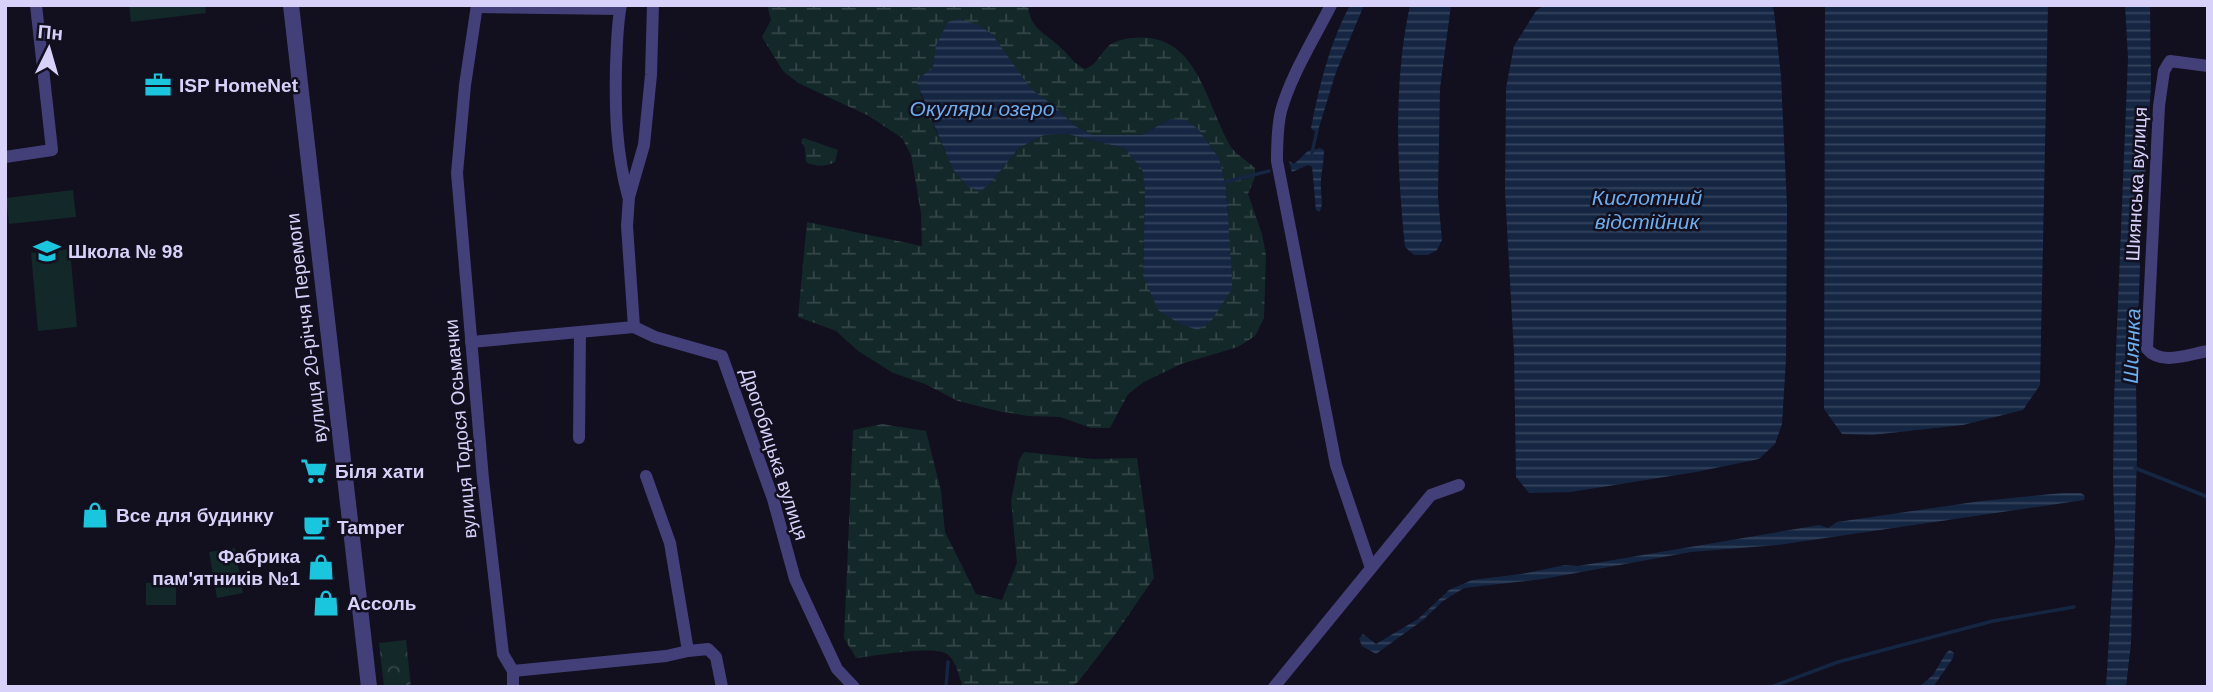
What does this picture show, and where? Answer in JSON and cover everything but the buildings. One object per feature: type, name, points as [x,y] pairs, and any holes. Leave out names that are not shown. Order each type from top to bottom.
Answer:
[{"type":"street","points":[[5,157],[52,150],[36,5]]},
{"type":"street","name":"вулиця 20-річчя Перемоги","points":[[291,5],[369,687]]},
{"type":"street","points":[[471,342],[634,327],[627,226],[629,197],[644,145],[653,5]]},
{"type":"street","points":[[1331,5],[1295,76],[1281,111],[1277,161],[1336,465],[1371,568]]},
{"type":"street","points":[[477,6],[621,7],[616,62],[617,136],[620,164],[629,197]]},
{"type":"street","name":"вулиця Тодося Осьмачки","points":[[477,6],[465,85],[457,173],[499,635],[503,654],[513,671]]},
{"type":"street","name":"Шиянська вулиця","points":[[2208,66],[2170,61],[2164,71],[2159,106],[2147,349],[2154,357],[2163,359],[2208,351]]},
{"type":"street","name":"Дрогобицька вулиця","points":[[634,327],[654,337],[722,356],[773,499],[795,579],[837,668],[854,687]]},
{"type":"street","points":[[579,438],[580,332]]},
{"type":"street","points":[[646,475],[670,542],[688,650]]},
{"type":"street","points":[[1274,687],[1431,495],[1459,485]]},
{"type":"street","points":[[513,687],[513,671],[666,656],[688,650],[708,649],[716,657],[722,687]]},
{"type":"green space","points":[[129,5],[205,5],[206,13],[131,22]]},
{"type":"green space","points":[[767,5],[1028,5],[1032,20],[1039,30],[1085,69],[1095,63],[1114,42],[1146,38],[1166,43],[1182,54],[1194,69],[1231,147],[1255,168],[1255,177],[1248,194],[1262,234],[1266,255],[1264,318],[1255,336],[1238,347],[1181,364],[1144,382],[1128,394],[1110,428],[1091,428],[1060,417],[1028,416],[958,401],[925,384],[893,373],[858,351],[836,331],[798,317],[807,222],[922,246],[921,213],[911,155],[902,138],[869,116],[798,83],[783,71],[762,37],[771,20]],"holes":[[[992,34],[1030,89],[1057,108],[1075,126],[1093,135],[1142,135],[1170,119],[1198,129],[1219,158],[1227,195],[1232,276],[1143,275],[1145,190],[1142,169],[1124,148],[1067,134],[1044,135],[1019,148],[989,185],[952,168],[921,95],[919,78]]]},
{"type":"green space","points":[[804,138],[838,150],[835,162],[820,166],[806,162],[801,140]]},
{"type":"green space","points":[[73,190],[76,217],[9,224],[6,198]]},
{"type":"green space","points":[[70,249],[77,327],[38,331],[31,253]]},
{"type":"green space","points":[[882,424],[926,431],[941,491],[945,532],[976,594],[1002,600],[1017,563],[1011,501],[1019,460],[1024,452],[1094,459],[1137,458],[1154,578],[1078,682],[1070,687],[963,687],[954,663],[945,653],[915,651],[856,658],[844,638],[853,430]]},
{"type":"green space","points":[[235,548],[243,593],[217,598],[209,552]]},
{"type":"green space","points":[[146,583],[176,583],[176,605],[146,605]]},
{"type":"green space","points":[[406,640],[411,687],[384,687],[379,643]]},
{"type":"water","points":[[1350,5],[1364,5],[1336,72],[1317,134],[1311,128],[1322,80],[1331,49]]},
{"type":"water","points":[[1410,5],[1451,5],[1440,88],[1438,197],[1442,240],[1437,250],[1428,255],[1414,255],[1405,247],[1400,187],[1399,95]]},
{"type":"water","name":"Кислотний відстійник","points":[[1544,5],[1772,5],[1781,77],[1787,206],[1786,359],[1782,424],[1775,444],[1759,459],[1571,492],[1529,493],[1516,477],[1514,353],[1505,192],[1506,88],[1514,46],[1536,11]]},
{"type":"water","points":[[1825,5],[2048,5],[2040,385],[2023,410],[1963,425],[1872,435],[1842,434],[1824,409]]},
{"type":"water","name":"Шиянка","points":[[2125,5],[2150,5],[2151,86],[2141,237],[2131,643],[2126,687],[2106,687],[2115,541],[2114,400],[2128,58]]},
{"type":"water","name":"Окуляри озеро","points":[[959,19],[978,25],[992,34],[1031,89],[1057,108],[1075,126],[1093,135],[1142,135],[1170,119],[1185,120],[1198,129],[1219,158],[1226,188],[1232,289],[1212,320],[1198,330],[1180,324],[1158,310],[1143,275],[1145,190],[1142,169],[1124,148],[1067,134],[1044,135],[1019,148],[989,185],[980,191],[968,187],[952,168],[917,83],[919,78],[933,68],[936,45],[948,22]]},
{"type":"water","points":[[1320,148],[1324,150],[1322,204],[1319,212],[1316,210],[1312,167],[1308,165],[1292,172],[1289,161],[1294,164],[1308,151]]},
{"type":"water","points":[[2081,493],[2085,496],[2084,500],[1778,545],[1691,552],[1543,579],[1464,588],[1443,601],[1423,620],[1376,654],[1362,646],[1359,639],[1363,634],[1376,644],[1418,619],[1449,590],[1472,580],[1565,565],[1578,566],[1819,525],[1828,528],[1837,522],[1981,501]]},
{"type":"water","points":[[1950,650],[1954,653],[1953,658],[1933,687],[1919,687],[1933,675]]},
{"type":"waterway","points":[[1312,153],[1317,130]]},
{"type":"waterway","points":[[1225,182],[1269,171]]},
{"type":"waterway","points":[[2135,468],[2208,497]]},
{"type":"waterway","points":[[1771,687],[1838,662],[1993,621],[2074,607]]},
{"type":"waterway","points":[[946,687],[948,662]]},
{"type":"place","name":"ISP HomeNet","points":[[158,85]]},
{"type":"place","name":"Школа № 98","points":[[47,251]]},
{"type":"place","name":"Біля хати","points":[[314,471]]},
{"type":"place","name":"Все для будинку","points":[[95,515]]},
{"type":"place","name":"Tamper","points":[[316,527]]},
{"type":"place","name":"Фабрика пам'ятників №1","points":[[321,567]]},
{"type":"place","name":"Ассоль","points":[[326,603]]}]
